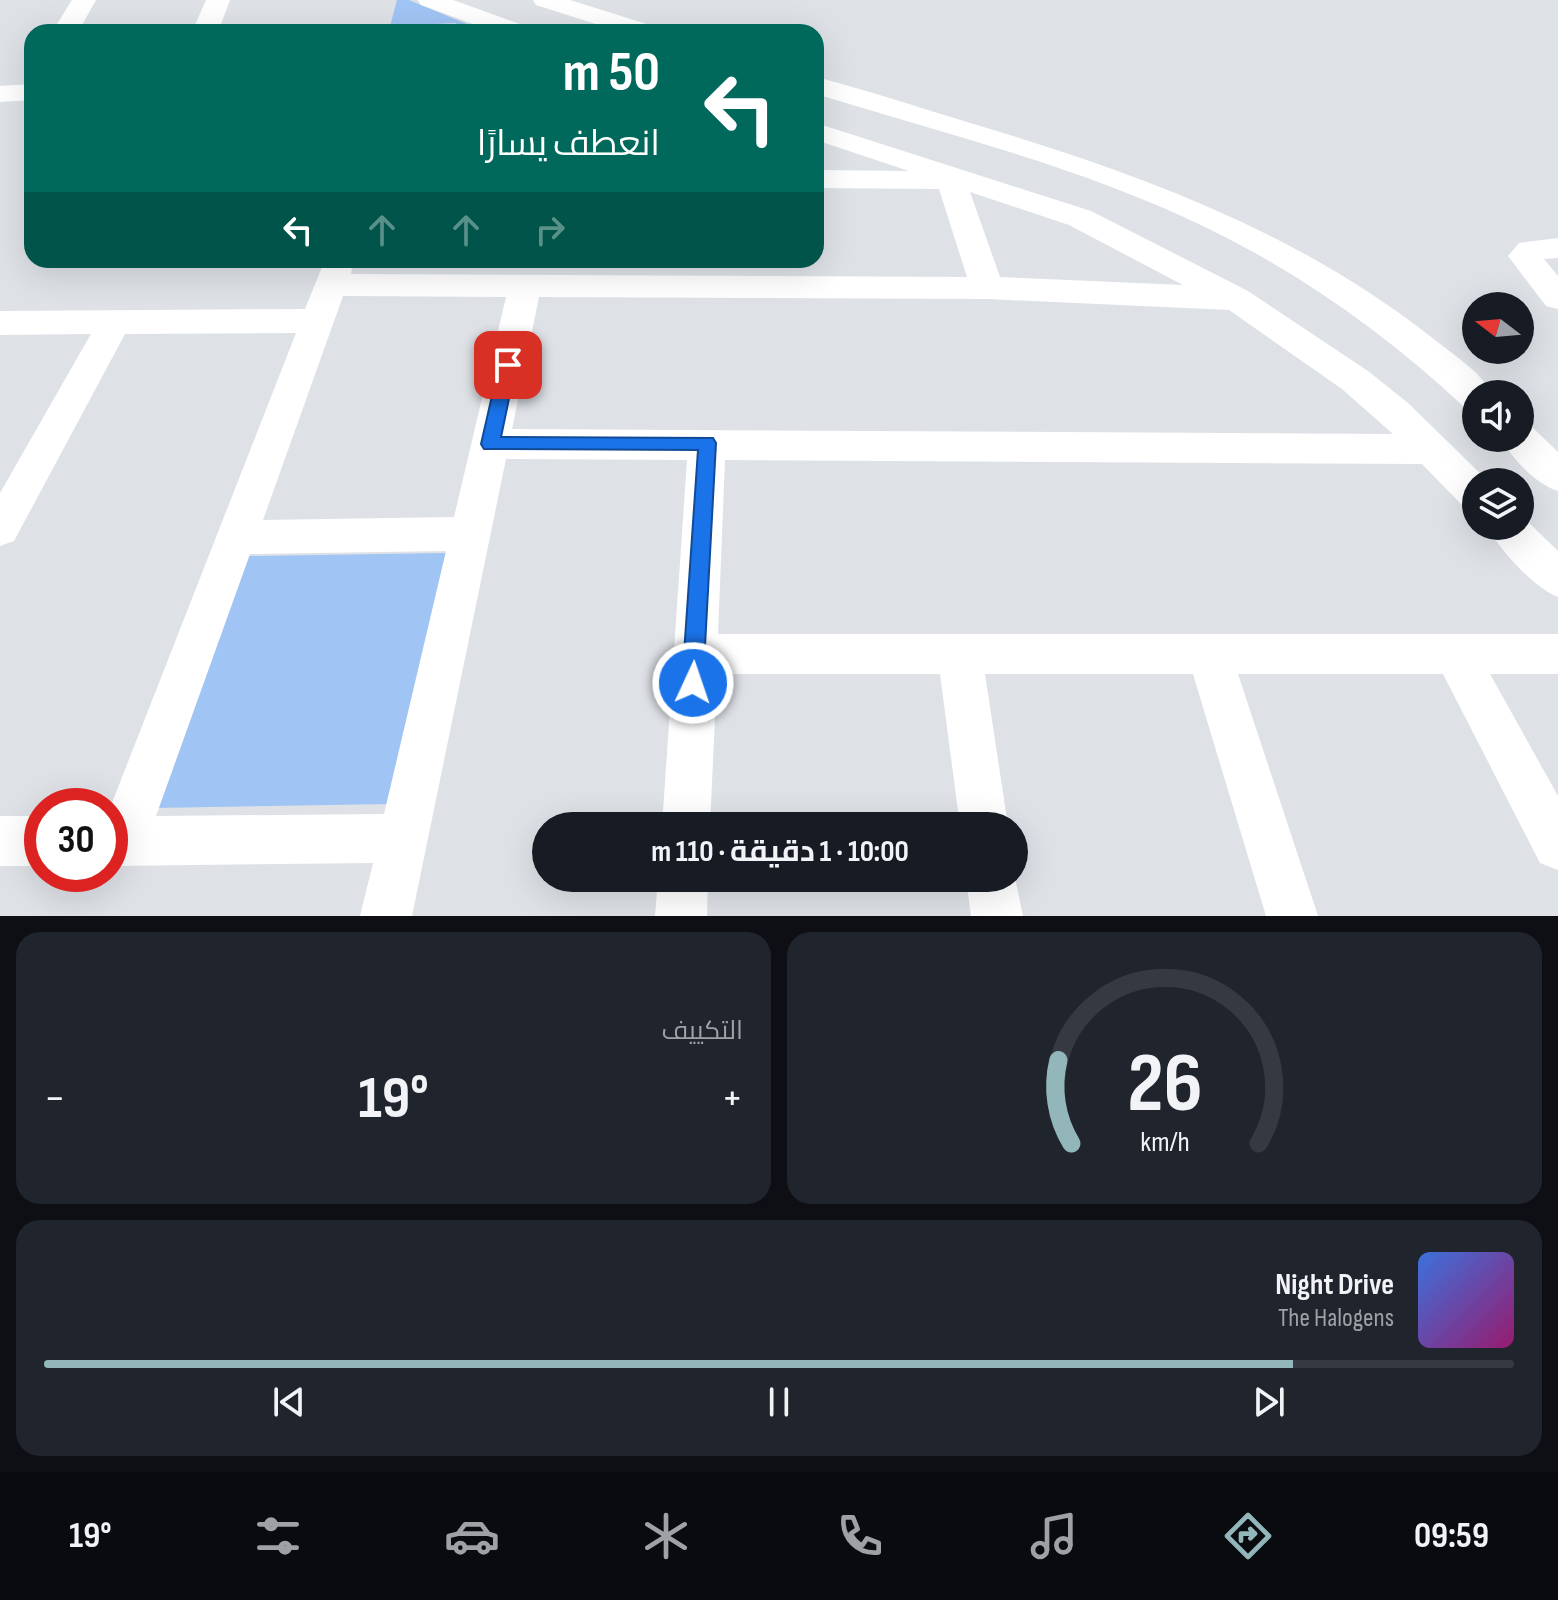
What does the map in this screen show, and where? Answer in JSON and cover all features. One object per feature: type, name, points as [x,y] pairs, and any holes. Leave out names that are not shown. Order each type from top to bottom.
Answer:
[{"type":"street","points":[[70,24],[84,0]]},
{"type":"street","points":[[208,24],[218,0],[224,0]]},
{"type":"street","points":[[430,0],[497,24]]},
{"type":"street","points":[[545,0],[610,24]]},
{"type":"street","points":[[824,87],[1062,160],[1179,203],[1256,242],[1362,305],[1462,384]]},
{"type":"street","points":[[0,94],[24,92]]},
{"type":"street","points":[[824,134],[1080,218],[1236,299],[1355,380],[1433,449],[1462,479]]},
{"type":"street","points":[[824,179],[957,180]]},
{"type":"street","points":[[957,180],[987,288]]},
{"type":"street","points":[[1558,248],[1530,250],[1524,256],[1558,298]]},
{"type":"street","points":[[0,323],[115,322],[329,289],[525,286],[987,288],[1236,299]]},
{"type":"street","points":[[386,916],[525,286]]},
{"type":"street","points":[[128,811],[329,289]]},
{"type":"street","points":[[0,529],[115,322]]},
{"type":"street","points":[[687,812],[707,443]]},
{"type":"street","points":[[490,444],[1433,449]]},
{"type":"street","points":[[1534,452],[1558,476]]},
{"type":"street","points":[[236,537],[471,534]]},
{"type":"street","points":[[1520,540],[1558,579]]},
{"type":"street","points":[[694,654],[1558,654]]},
{"type":"street","points":[[1209,654],[1292,916]]},
{"type":"street","points":[[960,655],[982,812]]},
{"type":"street","points":[[1457,656],[1558,845]]},
{"type":"street","points":[[128,841],[403,838]]},
{"type":"street","points":[[0,841],[24,841]]},
{"type":"street","points":[[681,916],[682,892]]},
{"type":"street","points":[[993,892],[997,916]]},
{"type":"shaded area","points":[[397,0],[409,0],[467,24],[456,23],[391,24]]},
{"type":"shaded area","points":[[447,553],[390,804],[153,808],[247,556]]},
{"type":"route","points":[[508,365],[490,444],[707,443],[693,683]]}]
